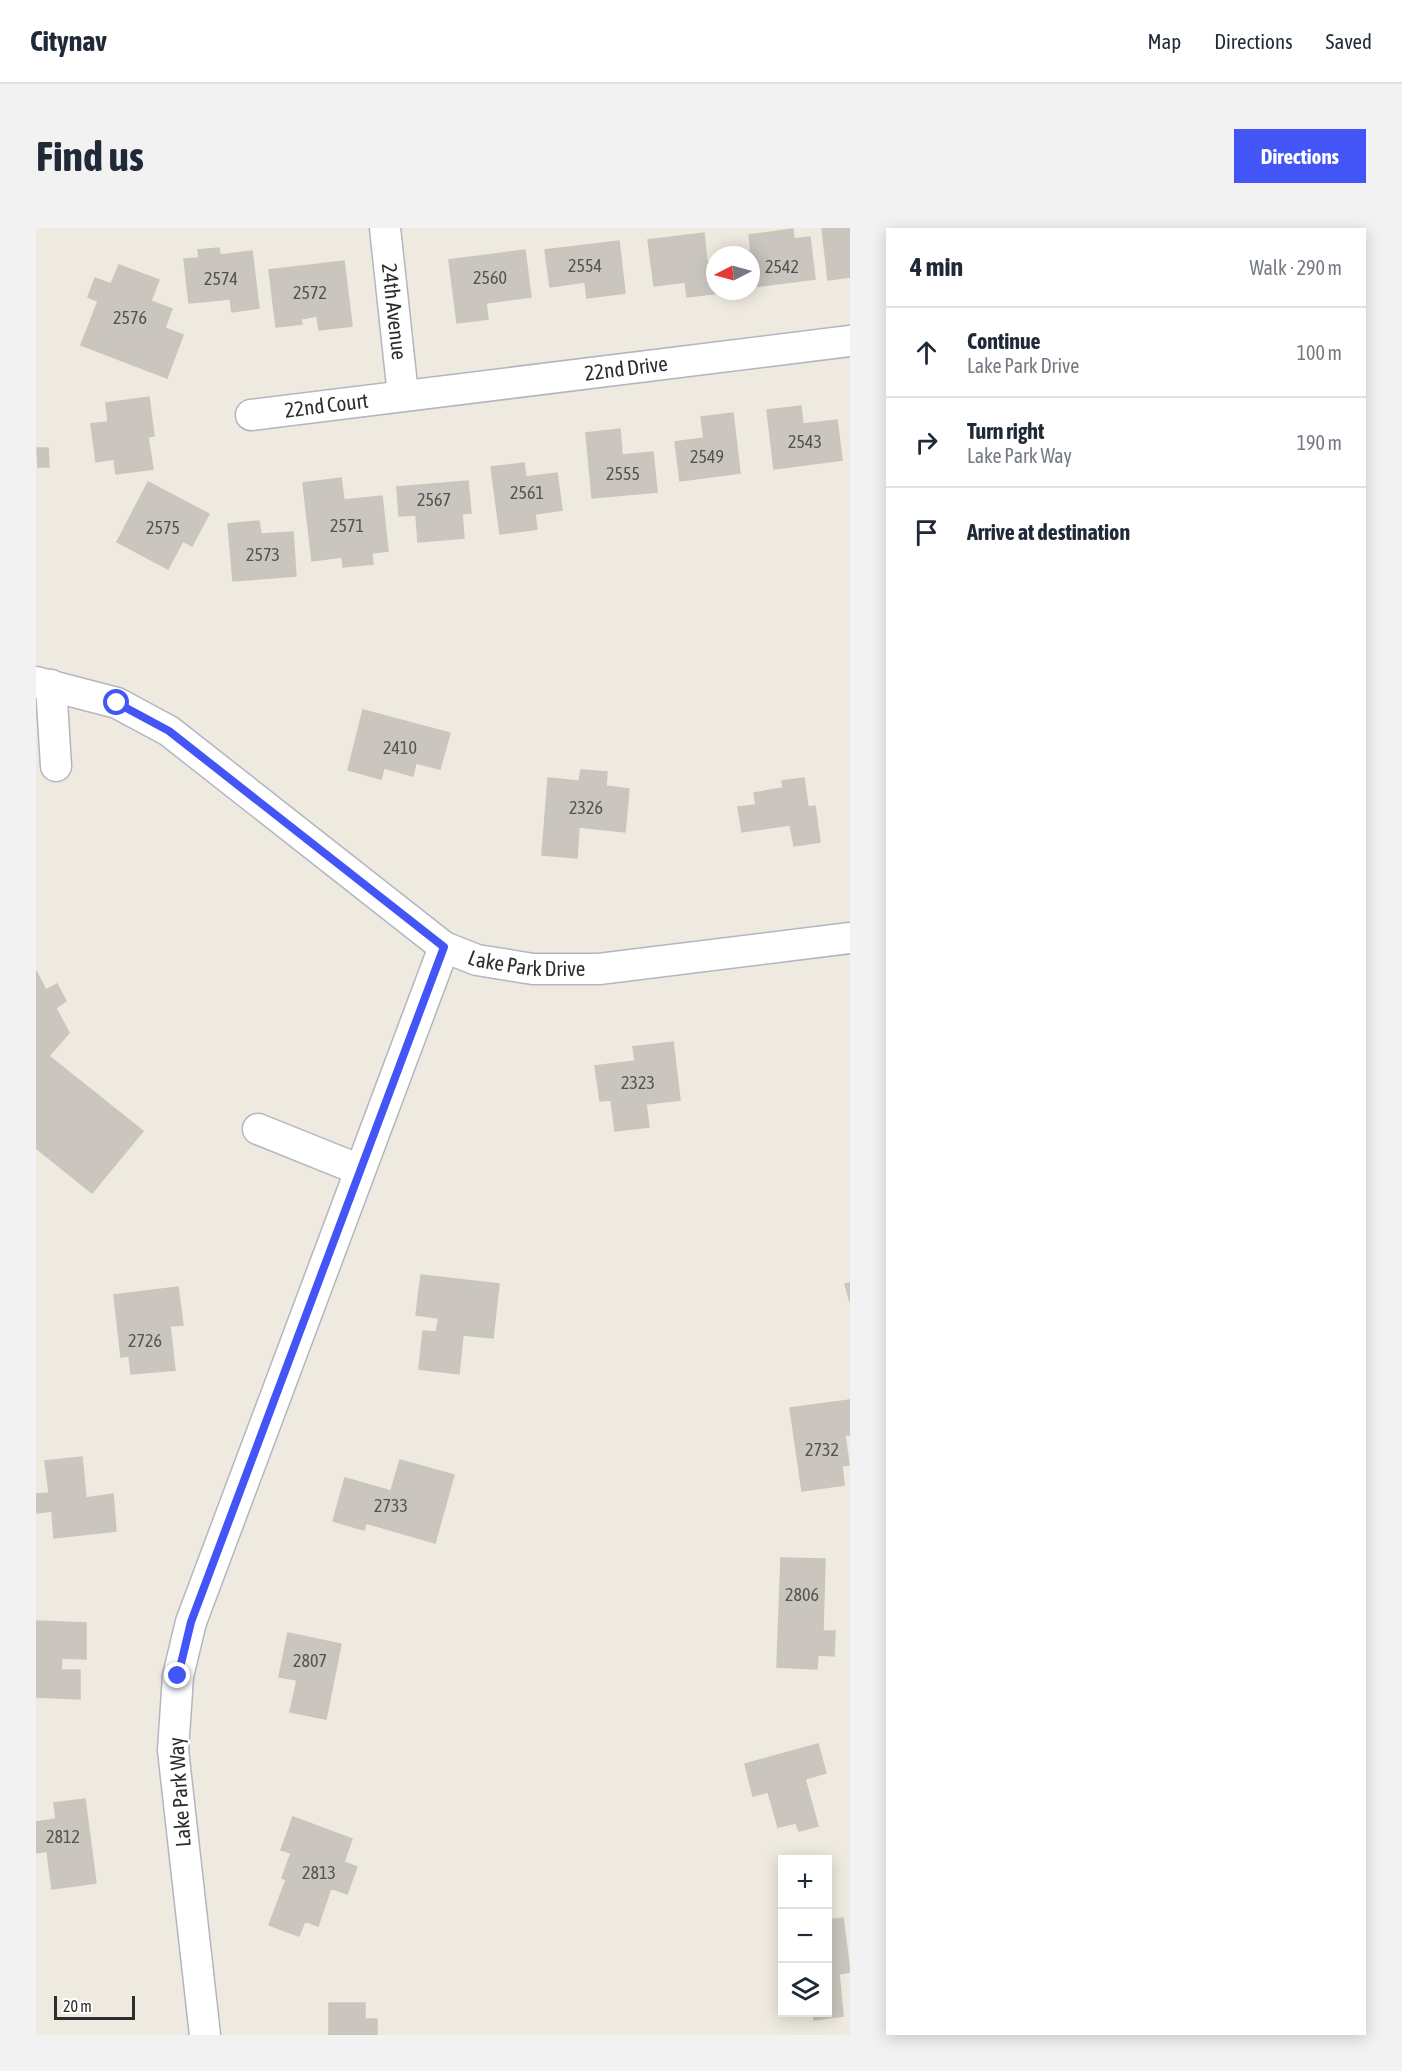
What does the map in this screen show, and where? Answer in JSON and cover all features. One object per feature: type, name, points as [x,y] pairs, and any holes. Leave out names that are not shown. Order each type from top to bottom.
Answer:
[{"type":"street","name":"24th Avenue","points":[[385,228],[403,395]]},
{"type":"street","name":"22nd Drive","points":[[403,395],[850,341]]},
{"type":"street","name":"22nd Court","points":[[251,414],[403,395]]},
{"type":"street","points":[[44,683],[56,766]]},
{"type":"street","name":"Lake Park Drive","points":[[44,683],[117,703],[169,731],[444,947],[477,960],[533,969],[599,969],[850,938]]},
{"type":"street","name":"Lake Park Way","points":[[205,2035],[173,1750],[178,1676],[191,1622],[444,947]]},
{"type":"street","points":[[258,1129],[360,1170]]},
{"type":"building","points":[[822,228],[850,228],[850,277],[828,280]]},
{"type":"building","points":[[793,229],[794,239],[810,237],[815,279],[760,286],[760,246],[750,246],[749,235]]},
{"type":"building","points":[[704,233],[706,295],[687,297],[685,282],[654,286],[648,240]]},
{"type":"building","points":[[619,241],[625,293],[587,298],[585,282],[550,287],[545,250]]},
{"type":"building","points":[[219,248],[220,255],[252,251],[259,308],[232,312],[230,299],[189,303],[184,259],[199,258],[198,250]]},
{"type":"building","points":[[525,250],[531,297],[486,303],[488,319],[457,323],[449,260]]},
{"type":"building","points":[[344,261],[352,326],[319,330],[317,316],[301,319],[302,324],[276,327],[269,270]]},
{"type":"building","points":[[119,265],[159,280],[151,301],[172,309],[165,328],[183,335],[167,378],[81,345],[98,301],[88,297],[95,278],[111,284]]},
{"type":"building","points":[[149,397],[154,436],[148,437],[153,469],[116,474],[114,459],[96,462],[91,424],[108,422],[106,403]]},
{"type":"building","points":[[801,406],[803,424],[837,420],[842,460],[774,469],[767,410]]},
{"type":"building","points":[[733,413],[740,473],[680,481],[675,442],[704,438],[701,417]]},
{"type":"building","points":[[620,429],[622,455],[653,452],[657,492],[592,498],[586,433]]},
{"type":"building","points":[[37,448],[48,448],[49,467],[38,467]]},
{"type":"building","points":[[524,463],[526,477],[557,473],[562,510],[535,514],[537,529],[500,534],[491,467]]},
{"type":"building","points":[[341,478],[344,500],[382,496],[388,551],[372,553],[373,564],[343,567],[342,557],[312,561],[303,483]]},
{"type":"building","points":[[468,481],[471,513],[462,514],[464,538],[418,542],[416,515],[399,516],[397,487]]},
{"type":"building","points":[[148,482],[209,514],[192,546],[183,541],[168,569],[117,542]]},
{"type":"building","points":[[259,521],[261,534],[293,532],[296,576],[233,581],[228,524]]},
{"type":"building","points":[[363,710],[450,733],[440,769],[416,763],[413,776],[384,768],[381,779],[348,770]]},
{"type":"building","points":[[581,770],[607,772],[606,786],[629,789],[625,832],[579,827],[577,858],[542,855],[548,778],[579,781]]},
{"type":"building","points":[[804,778],[808,807],[815,806],[820,842],[794,846],[790,825],[742,832],[738,807],[756,805],[754,793],[783,788],[782,781]]},
{"type":"building","points":[[36,971],[46,990],[57,984],[66,1001],[56,1008],[69,1033],[49,1056],[143,1131],[92,1193],[36,1148]]},
{"type":"building","points":[[673,1042],[680,1100],[646,1104],[649,1127],[615,1131],[611,1100],[600,1101],[595,1066],[635,1061],[633,1047]]},
{"type":"building","points":[[421,1275],[499,1284],[493,1338],[463,1335],[459,1374],[419,1369],[423,1331],[436,1332],[439,1318],[416,1315]]},
{"type":"building","points":[[850,1283],[850,1302],[845,1284]]},
{"type":"building","points":[[178,1287],[183,1325],[170,1326],[175,1370],[131,1374],[129,1356],[121,1357],[114,1295]]},
{"type":"building","points":[[850,1400],[850,1435],[845,1435],[849,1465],[842,1466],[844,1485],[802,1491],[790,1408]]},
{"type":"building","points":[[82,1457],[86,1498],[113,1494],[116,1531],[54,1538],[52,1511],[37,1513],[36,1506],[36,1494],[49,1493],[45,1461]]},
{"type":"building","points":[[400,1460],[454,1475],[435,1543],[366,1523],[364,1530],[333,1521],[345,1478],[391,1491]]},
{"type":"building","points":[[781,1558],[825,1559],[823,1631],[835,1631],[834,1656],[818,1655],[817,1669],[777,1667]]},
{"type":"building","points":[[36,1621],[86,1623],[86,1659],[62,1658],[61,1670],[80,1670],[80,1699],[36,1697]]},
{"type":"building","points":[[288,1633],[341,1644],[326,1719],[290,1712],[297,1680],[279,1677]]},
{"type":"building","points":[[818,1744],[826,1773],[805,1779],[818,1826],[799,1831],[796,1823],[778,1827],[768,1792],[753,1796],[745,1764]]},
{"type":"building","points":[[85,1799],[96,1883],[52,1889],[47,1851],[36,1853],[36,1822],[56,1819],[54,1803]]},
{"type":"building","points":[[293,1817],[352,1839],[344,1862],[357,1867],[347,1894],[331,1888],[318,1926],[305,1921],[299,1936],[269,1925],[286,1880],[282,1878],[291,1853],[281,1850]]},
{"type":"building","points":[[843,1918],[850,1972],[839,1974],[843,2016],[814,2020],[814,2017],[832,2017],[832,1919]]},
{"type":"building","points":[[329,2003],[365,2003],[365,2019],[377,2019],[377,2035],[329,2035]]},
{"type":"route","points":[[117,703],[169,731],[444,947],[191,1622],[178,1676]]}]
